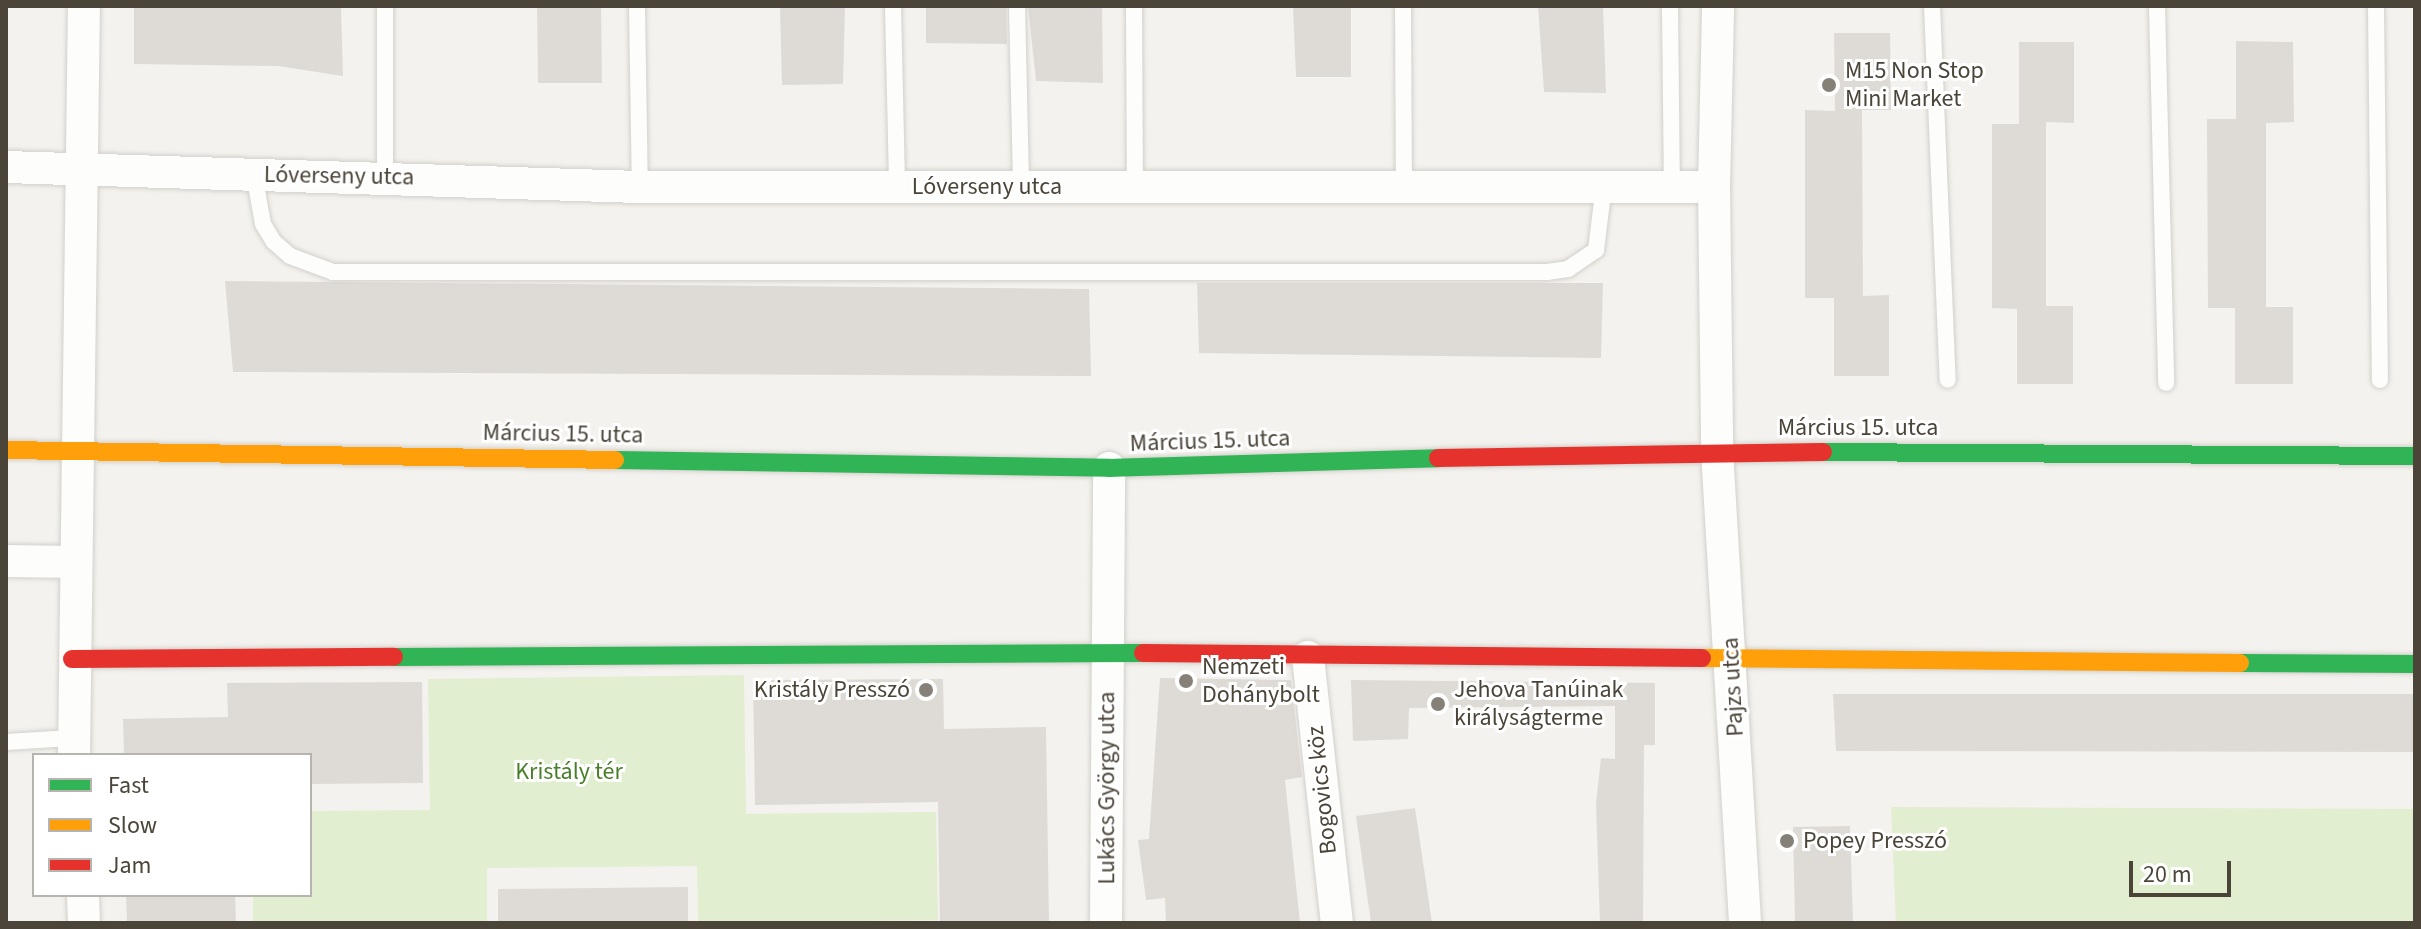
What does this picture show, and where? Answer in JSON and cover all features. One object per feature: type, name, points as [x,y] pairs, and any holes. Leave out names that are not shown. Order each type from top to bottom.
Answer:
[{"type":"street","points":[[73,746],[79,168],[84,6]]},
{"type":"street","points":[[1714,187],[1718,6]]},
{"type":"street","name":"Lóverseny utca","points":[[6,167],[385,176],[640,187],[1714,187]]},
{"type":"street","name":"Pajzs utca","points":[[1714,187],[1717,451],[1733,659],[1745,923]]},
{"type":"street","name":"Március 15. utca","points":[[6,450],[1109,468],[1717,451],[2415,456]]},
{"type":"street","name":"Lukács György utca","points":[[1106,923],[1109,468]]},
{"type":"street","points":[[6,561],[76,562]]},
{"type":"street","points":[[72,659],[1108,653],[2415,664]]},
{"type":"street","name":"Bogovics köz","points":[[1308,657],[1337,923]]},
{"type":"street","points":[[83,897],[84,923]]},
{"type":"lane","points":[[385,6],[385,176]]},
{"type":"lane","points":[[637,6],[640,187]]},
{"type":"lane","points":[[893,6],[897,188]]},
{"type":"lane","points":[[1017,6],[1021,187]]},
{"type":"lane","points":[[1134,6],[1135,186]]},
{"type":"lane","points":[[1403,6],[1404,185]]},
{"type":"lane","points":[[1670,6],[1672,187]]},
{"type":"lane","points":[[1932,6],[1948,380]]},
{"type":"lane","points":[[2157,6],[2166,383]]},
{"type":"lane","points":[[2376,6],[2380,380]]},
{"type":"lane","points":[[254,174],[263,224],[274,242],[301,261],[333,272],[1547,272],[1577,265],[1596,250],[1604,185]]},
{"type":"lane","points":[[6,742],[73,746]]},
{"type":"green space","name":"Kristály tér","points":[[744,675],[746,814],[936,812],[938,920],[698,923],[697,866],[487,868],[487,922],[253,923],[253,897],[312,897],[312,811],[430,810],[428,679]]},
{"type":"green space","points":[[1891,807],[2415,809],[2415,923],[1896,923]]},
{"type":"building","points":[[134,6],[341,6],[343,76],[278,66],[134,64]]},
{"type":"building","points":[[537,6],[601,6],[602,83],[538,83]]},
{"type":"building","points":[[780,6],[845,6],[843,84],[782,85]]},
{"type":"building","points":[[926,6],[1006,6],[1007,44],[926,43]]},
{"type":"building","points":[[1028,6],[1102,6],[1103,83],[1036,81]]},
{"type":"building","points":[[1293,6],[1351,6],[1351,77],[1296,77]]},
{"type":"building","points":[[1538,6],[1603,6],[1606,93],[1544,92]]},
{"type":"building","points":[[1834,33],[1890,33],[1891,110],[1862,110],[1863,296],[1889,295],[1889,376],[1834,376],[1834,298],[1805,298],[1805,110],[1835,111]]},
{"type":"building","points":[[2236,41],[2293,42],[2294,122],[2266,123],[2266,307],[2293,307],[2293,384],[2235,384],[2235,308],[2208,308],[2207,119],[2236,119]]},
{"type":"building","points":[[2019,42],[2074,42],[2074,123],[2046,122],[2046,306],[2073,306],[2073,384],[2017,384],[2017,309],[1992,308],[1992,124],[2019,124]]},
{"type":"building","points":[[225,281],[1089,289],[1091,376],[233,372]]},
{"type":"building","points":[[1197,283],[1603,283],[1601,358],[1199,353]]},
{"type":"building","points":[[1160,678],[1291,680],[1302,777],[1285,780],[1300,923],[1166,923],[1165,898],[1146,900],[1138,840],[1149,839]]},
{"type":"building","points":[[943,679],[944,729],[1046,727],[1049,923],[940,923],[938,802],[755,805],[753,680]]},
{"type":"building","points":[[1351,680],[1655,683],[1655,745],[1644,745],[1643,923],[1600,923],[1596,804],[1601,758],[1615,759],[1615,706],[1409,708],[1408,739],[1353,741]]},
{"type":"building","points":[[422,682],[423,783],[312,784],[312,753],[124,753],[123,719],[228,717],[227,683]]},
{"type":"building","points":[[1833,694],[2415,694],[2415,752],[1836,751]]},
{"type":"building","points":[[1415,808],[1432,923],[1371,923],[1356,816]]},
{"type":"building","points":[[1850,826],[1853,923],[1795,923],[1793,827]]},
{"type":"building","points":[[688,887],[688,923],[498,923],[498,889]]},
{"type":"building","points":[[126,897],[235,897],[236,923],[127,923]]},
{"type":"traffic: fast","points":[[1823,452],[2415,456]]},
{"type":"traffic: fast","points":[[615,460],[1109,468],[1438,458]]},
{"type":"traffic: fast","points":[[394,657],[1143,653]]},
{"type":"traffic: fast","points":[[2240,663],[2415,664]]},
{"type":"traffic: slow","points":[[6,450],[615,460]]},
{"type":"traffic: slow","points":[[1702,658],[2240,663]]},
{"type":"traffic: jam","points":[[1438,458],[1823,452]]},
{"type":"traffic: jam","points":[[1143,653],[1702,658]]},
{"type":"traffic: jam","points":[[72,659],[394,657]]},
{"type":"place","name":"M15 Non Stop Mini Market","points":[[1829,85]]},
{"type":"place","name":"Nemzeti Dohánybolt","points":[[1186,681]]},
{"type":"place","name":"Kristály Presszó","points":[[926,690]]},
{"type":"place","name":"Jehova Tanúinak királyságterme","points":[[1438,704]]},
{"type":"place","name":"Popey Presszó","points":[[1787,841]]}]
